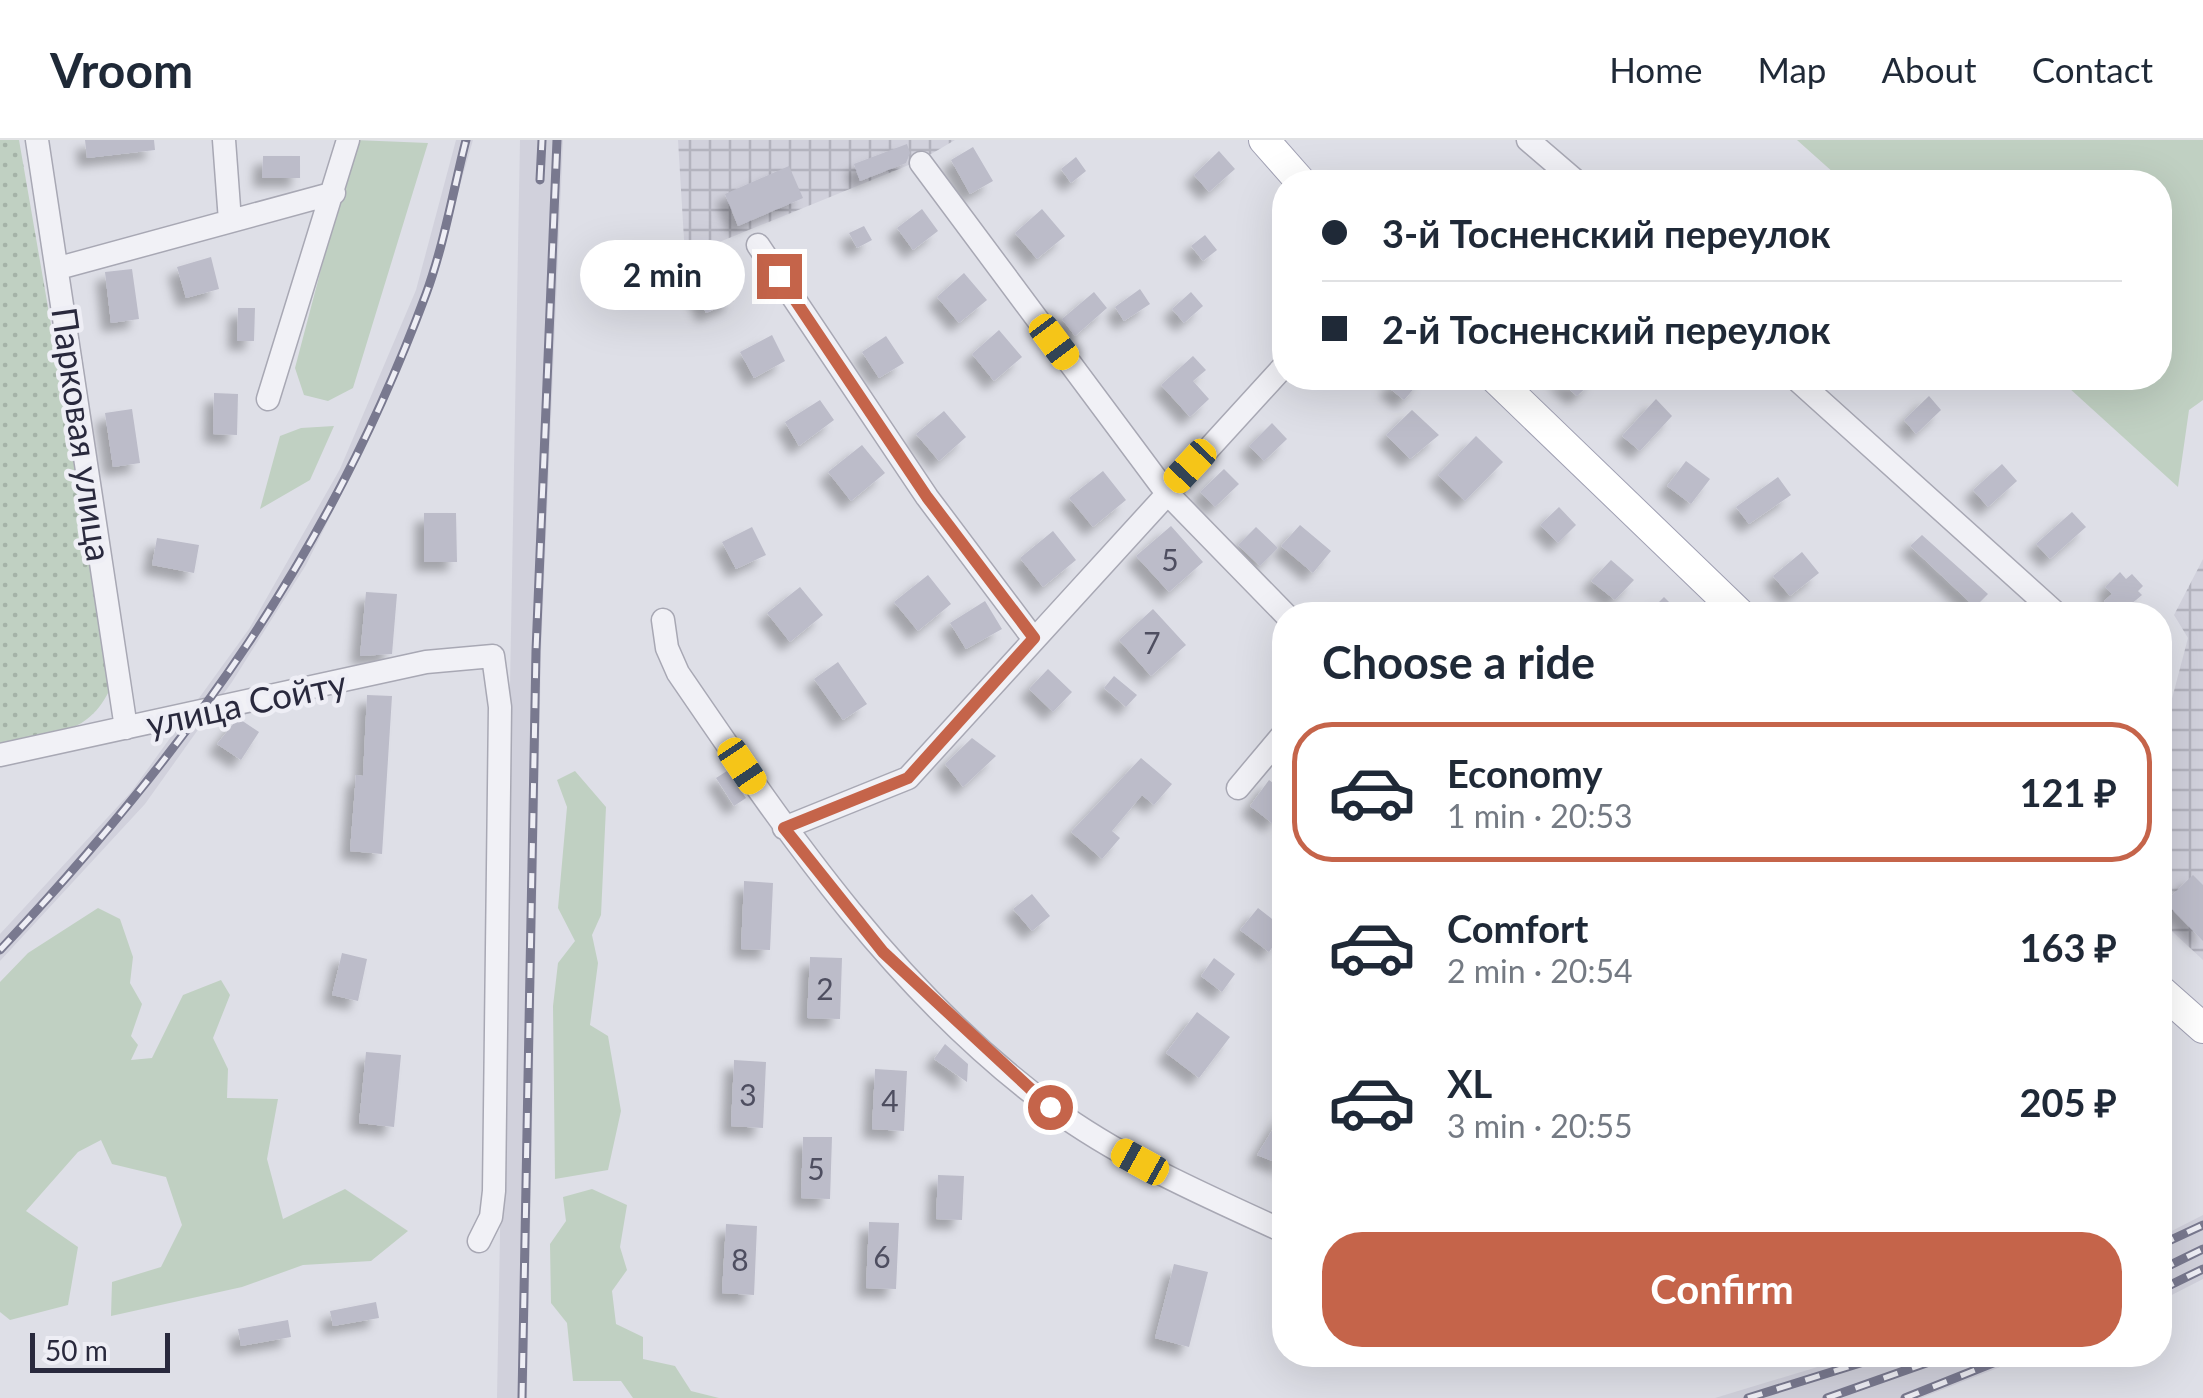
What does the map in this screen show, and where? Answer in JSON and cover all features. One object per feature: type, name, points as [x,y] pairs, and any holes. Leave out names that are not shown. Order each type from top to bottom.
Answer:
[{"type":"main road","points":[[1264,140],[1290,170]]},
{"type":"main road","points":[[1508,390],[1728,602]]},
{"type":"main road","points":[[2172,1001],[2203,1028]]},
{"type":"street","name":"Парковая улица","points":[[36,140],[59,268],[126,728]]},
{"type":"street","points":[[224,140],[230,220]]},
{"type":"street","points":[[268,399],[348,140]]},
{"type":"street","points":[[1528,140],[1563,170]]},
{"type":"street","points":[[921,163],[1166,492],[1273,602]]},
{"type":"street","points":[[59,268],[334,193]]},
{"type":"street","points":[[758,245],[927,497],[1034,638]]},
{"type":"street","points":[[784,828],[908,778],[1272,379]]},
{"type":"street","points":[[1807,390],[2044,602]]},
{"type":"street","points":[[662,620],[666,648],[678,673],[784,828],[883,952],[1050,1107],[1187,1188],[1272,1226]]},
{"type":"street","name":"улица Сойту","points":[[0,755],[426,662],[494,656],[500,707],[494,1191],[492,1217],[479,1242]]},
{"type":"street","points":[[1238,788],[1272,747]]},
{"type":"shaded area","points":[[456,140],[473,140],[430,291],[375,427],[306,565],[232,682],[145,804],[0,961],[0,934],[131,792],[249,629],[340,469],[416,290]]},
{"type":"shaded area","points":[[520,140],[563,140],[541,652],[527,1398],[497,1398]]},
{"type":"shaded area","points":[[678,140],[955,140],[921,160],[685,256]]},
{"type":"shaded area","points":[[2203,559],[2203,960],[2172,931],[2172,699],[2188,638],[2174,615]]},
{"type":"shaded area","points":[[2203,1215],[2203,1279],[2172,1295],[2172,1231]]},
{"type":"shaded area","points":[[1817,1367],[2000,1367],[1921,1398],[1715,1398]]},
{"type":"green space","points":[[0,140],[19,140],[113,682],[104,700],[82,723],[68,730],[0,745]]},
{"type":"green space","points":[[355,140],[428,143],[353,388],[328,401],[304,395],[295,368]]},
{"type":"green space","points":[[1797,140],[2203,140],[2203,400],[2189,410],[2178,487],[2071,390],[2172,390],[2172,170],[1831,170]]},
{"type":"green space","points":[[334,426],[310,480],[260,509],[280,436],[301,428]]},
{"type":"green space","points":[[575,771],[606,807],[601,915],[592,935],[598,963],[590,1025],[608,1036],[621,1111],[608,1170],[555,1179],[553,1006],[558,963],[575,941],[558,908],[567,807],[557,780]]},
{"type":"green space","points":[[98,908],[120,919],[133,957],[130,983],[142,1004],[131,1036],[138,1045],[131,1060],[152,1058],[183,995],[221,980],[230,995],[213,1038],[228,1069],[227,1098],[278,1099],[267,1159],[283,1219],[345,1189],[408,1231],[371,1261],[303,1265],[242,1287],[111,1316],[112,1282],[161,1267],[182,1225],[166,1177],[112,1164],[101,1140],[78,1152],[26,1211],[78,1247],[68,1305],[10,1320],[0,1312],[0,982],[28,953]]},
{"type":"green space","points":[[592,1189],[627,1205],[620,1247],[627,1270],[612,1291],[616,1324],[643,1337],[643,1359],[675,1366],[691,1391],[719,1398],[633,1398],[621,1381],[573,1381],[567,1323],[551,1303],[550,1244],[566,1221],[563,1197]]},
{"type":"building","points":[[85,140],[154,140],[155,150],[87,158]]},
{"type":"building","points":[[907,144],[910,153],[906,163],[860,181],[854,164]]},
{"type":"building","points":[[973,147],[993,181],[970,194],[951,160]]},
{"type":"building","points":[[1219,151],[1235,169],[1209,192],[1194,175]]},
{"type":"building","points":[[263,156],[300,156],[300,178],[262,178]]},
{"type":"building","points":[[1076,157],[1086,171],[1071,183],[1061,169]]},
{"type":"building","points":[[789,166],[803,198],[738,226],[725,194]]},
{"type":"building","points":[[922,209],[938,231],[913,250],[897,228]]},
{"type":"building","points":[[1042,209],[1065,236],[1037,259],[1015,233]]},
{"type":"building","points":[[864,226],[872,240],[857,248],[849,233]]},
{"type":"building","points":[[1205,235],[1217,250],[1203,261],[1191,246]]},
{"type":"building","points":[[211,257],[219,289],[186,298],[177,267]]},
{"type":"building","points":[[718,264],[734,301],[706,313],[689,276]]},
{"type":"building","points":[[132,269],[139,319],[111,323],[105,272]]},
{"type":"building","points":[[964,273],[987,300],[959,323],[937,297]]},
{"type":"building","points":[[1140,289],[1150,304],[1124,321],[1115,307]]},
{"type":"building","points":[[1094,292],[1107,308],[1075,336],[1062,319]]},
{"type":"building","points":[[1191,292],[1203,306],[1184,323],[1172,309]]},
{"type":"building","points":[[238,308],[255,308],[254,341],[237,341]]},
{"type":"building","points":[[999,330],[1022,357],[994,381],[972,354]]},
{"type":"building","points":[[772,335],[785,361],[754,378],[740,352]]},
{"type":"building","points":[[886,336],[904,363],[879,378],[862,352]]},
{"type":"building","points":[[1193,356],[1206,370],[1193,381],[1209,399],[1190,417],[1161,385]]},
{"type":"building","points":[[1392,390],[1413,390],[1404,400]]},
{"type":"building","points":[[214,393],[238,394],[237,435],[213,434]]},
{"type":"building","points":[[1929,396],[1941,410],[1916,434],[1904,420]]},
{"type":"building","points":[[1656,399],[1672,416],[1640,451],[1622,436]]},
{"type":"building","points":[[820,400],[834,420],[799,446],[785,422]]},
{"type":"building","points":[[132,409],[140,463],[113,467],[105,413]]},
{"type":"building","points":[[1412,410],[1439,435],[1410,459],[1386,435]]},
{"type":"building","points":[[944,411],[966,437],[939,461],[916,434]]},
{"type":"building","points":[[1272,423],[1287,439],[1264,461],[1249,446]]},
{"type":"building","points":[[1476,436],[1503,462],[1465,501],[1438,475]]},
{"type":"building","points":[[862,445],[885,473],[851,501],[828,472]]},
{"type":"building","points":[[1686,461],[1710,479],[1691,504],[1667,486]]},
{"type":"building","points":[[2002,464],[2017,481],[1988,507],[1973,490]]},
{"type":"building","points":[[1224,469],[1239,484],[1215,507],[1200,492]]},
{"type":"building","points":[[1103,471],[1126,500],[1093,527],[1069,498]]},
{"type":"building","points":[[1778,477],[1791,495],[1749,524],[1736,507]]},
{"type":"building","points":[[1559,507],[1576,525],[1558,543],[1540,525]]},
{"type":"building","points":[[2072,512],[2086,527],[2050,559],[2036,544]]},
{"type":"building","points":[[424,513],[456,513],[457,562],[424,562]]},
{"type":"building","points":[[1300,525],[1331,551],[1313,573],[1281,546]]},
{"type":"building","points":[[1171,526],[1203,562],[1169,592],[1136,556]]},
{"type":"building","points":[[752,527],[766,555],[736,569],[722,542]]},
{"type":"building","points":[[1256,527],[1278,548],[1260,566],[1238,545]]},
{"type":"building","points":[[1053,531],[1076,560],[1043,587],[1020,558]]},
{"type":"building","points":[[1922,535],[1988,594],[1980,602],[1970,602],[1910,546]]},
{"type":"building","points":[[157,538],[199,545],[194,573],[152,565]]},
{"type":"building","points":[[1802,552],[1819,573],[1790,596],[1773,576]]},
{"type":"building","points":[[1611,560],[1634,580],[1615,600],[1591,581]]},
{"type":"building","points":[[2120,572],[2126,579],[2132,574],[2143,586],[2138,591],[2142,595],[2134,602],[2105,602],[2112,594],[2105,587]]},
{"type":"building","points":[[928,575],[951,604],[918,631],[894,602]]},
{"type":"building","points":[[800,587],[823,615],[790,642],[767,613]]},
{"type":"building","points":[[366,592],[397,594],[392,654],[360,656]]},
{"type":"building","points":[[985,601],[1002,629],[966,649],[950,623]]},
{"type":"building","points":[[1153,609],[1186,645],[1151,676],[1119,640]]},
{"type":"building","points":[[838,662],[867,704],[843,720],[814,679]]},
{"type":"building","points":[[1048,669],[1072,692],[1053,712],[1029,689]]},
{"type":"building","points":[[1114,676],[1137,695],[1126,707],[1104,688]]},
{"type":"building","points":[[367,695],[392,696],[382,854],[350,851],[356,775],[363,776]]},
{"type":"building","points":[[238,718],[259,732],[241,760],[217,744]]},
{"type":"building","points":[[972,738],[996,756],[963,787],[945,764]]},
{"type":"building","points":[[1141,758],[1172,784],[1154,805],[1142,795],[1112,831],[1120,838],[1102,859],[1071,832]]},
{"type":"building","points":[[727,771],[746,798],[734,806],[716,778]]},
{"type":"building","points":[[1269,780],[1272,782],[1272,823],[1250,806]]},
{"type":"building","points":[[2193,875],[2203,885],[2203,941],[2172,909],[2172,895]]},
{"type":"building","points":[[744,881],[773,883],[770,950],[741,949]]},
{"type":"building","points":[[1032,894],[1050,916],[1032,931],[1013,909]]},
{"type":"building","points":[[1258,908],[1272,919],[1272,948],[1269,952],[1240,930]]},
{"type":"building","points":[[342,953],[367,959],[358,1001],[332,995]]},
{"type":"building","points":[[810,957],[842,958],[840,1019],[807,1018]]},
{"type":"building","points":[[1214,958],[1235,974],[1222,992],[1201,976]]},
{"type":"building","points":[[1197,1012],[1230,1037],[1199,1078],[1166,1053]]},
{"type":"building","points":[[945,1044],[968,1064],[967,1082],[934,1059]]},
{"type":"building","points":[[366,1052],[401,1055],[394,1127],[359,1123]]},
{"type":"building","points":[[734,1060],[766,1062],[763,1128],[731,1126]]},
{"type":"building","points":[[875,1069],[907,1071],[904,1131],[872,1129]]},
{"type":"building","points":[[1272,1130],[1272,1161],[1257,1155]]},
{"type":"building","points":[[803,1137],[832,1137],[830,1199],[801,1198]]},
{"type":"building","points":[[938,1175],[964,1176],[962,1220],[936,1219]]},
{"type":"building","points":[[869,1222],[899,1223],[896,1289],[866,1288]]},
{"type":"building","points":[[726,1224],[757,1226],[754,1295],[722,1293]]},
{"type":"building","points":[[1174,1264],[1208,1272],[1189,1347],[1155,1338]]},
{"type":"building","points":[[376,1302],[379,1318],[333,1326],[330,1311]]},
{"type":"building","points":[[288,1320],[291,1337],[241,1346],[238,1329]]},
{"type":"railway","points":[[0,950],[132,800],[192,723],[299,563],[388,388],[426,294],[466,140]]},
{"type":"railway","points":[[540,180],[542,140]]},
{"type":"railway","points":[[522,1398],[536,651],[557,140]]},
{"type":"railway","points":[[2172,1239],[2203,1225]]},
{"type":"railway","points":[[2172,1264],[2203,1249]]},
{"type":"railway","points":[[2172,1284],[2203,1269]]},
{"type":"railway","points":[[1748,1398],[1847,1367]]},
{"type":"railway","points":[[1827,1398],[1915,1367]]},
{"type":"railway","points":[[1905,1398],[1983,1367]]},
{"type":"route","points":[[779,276],[927,497],[1034,638],[908,778],[784,828],[883,952],[1050,1107]]}]
